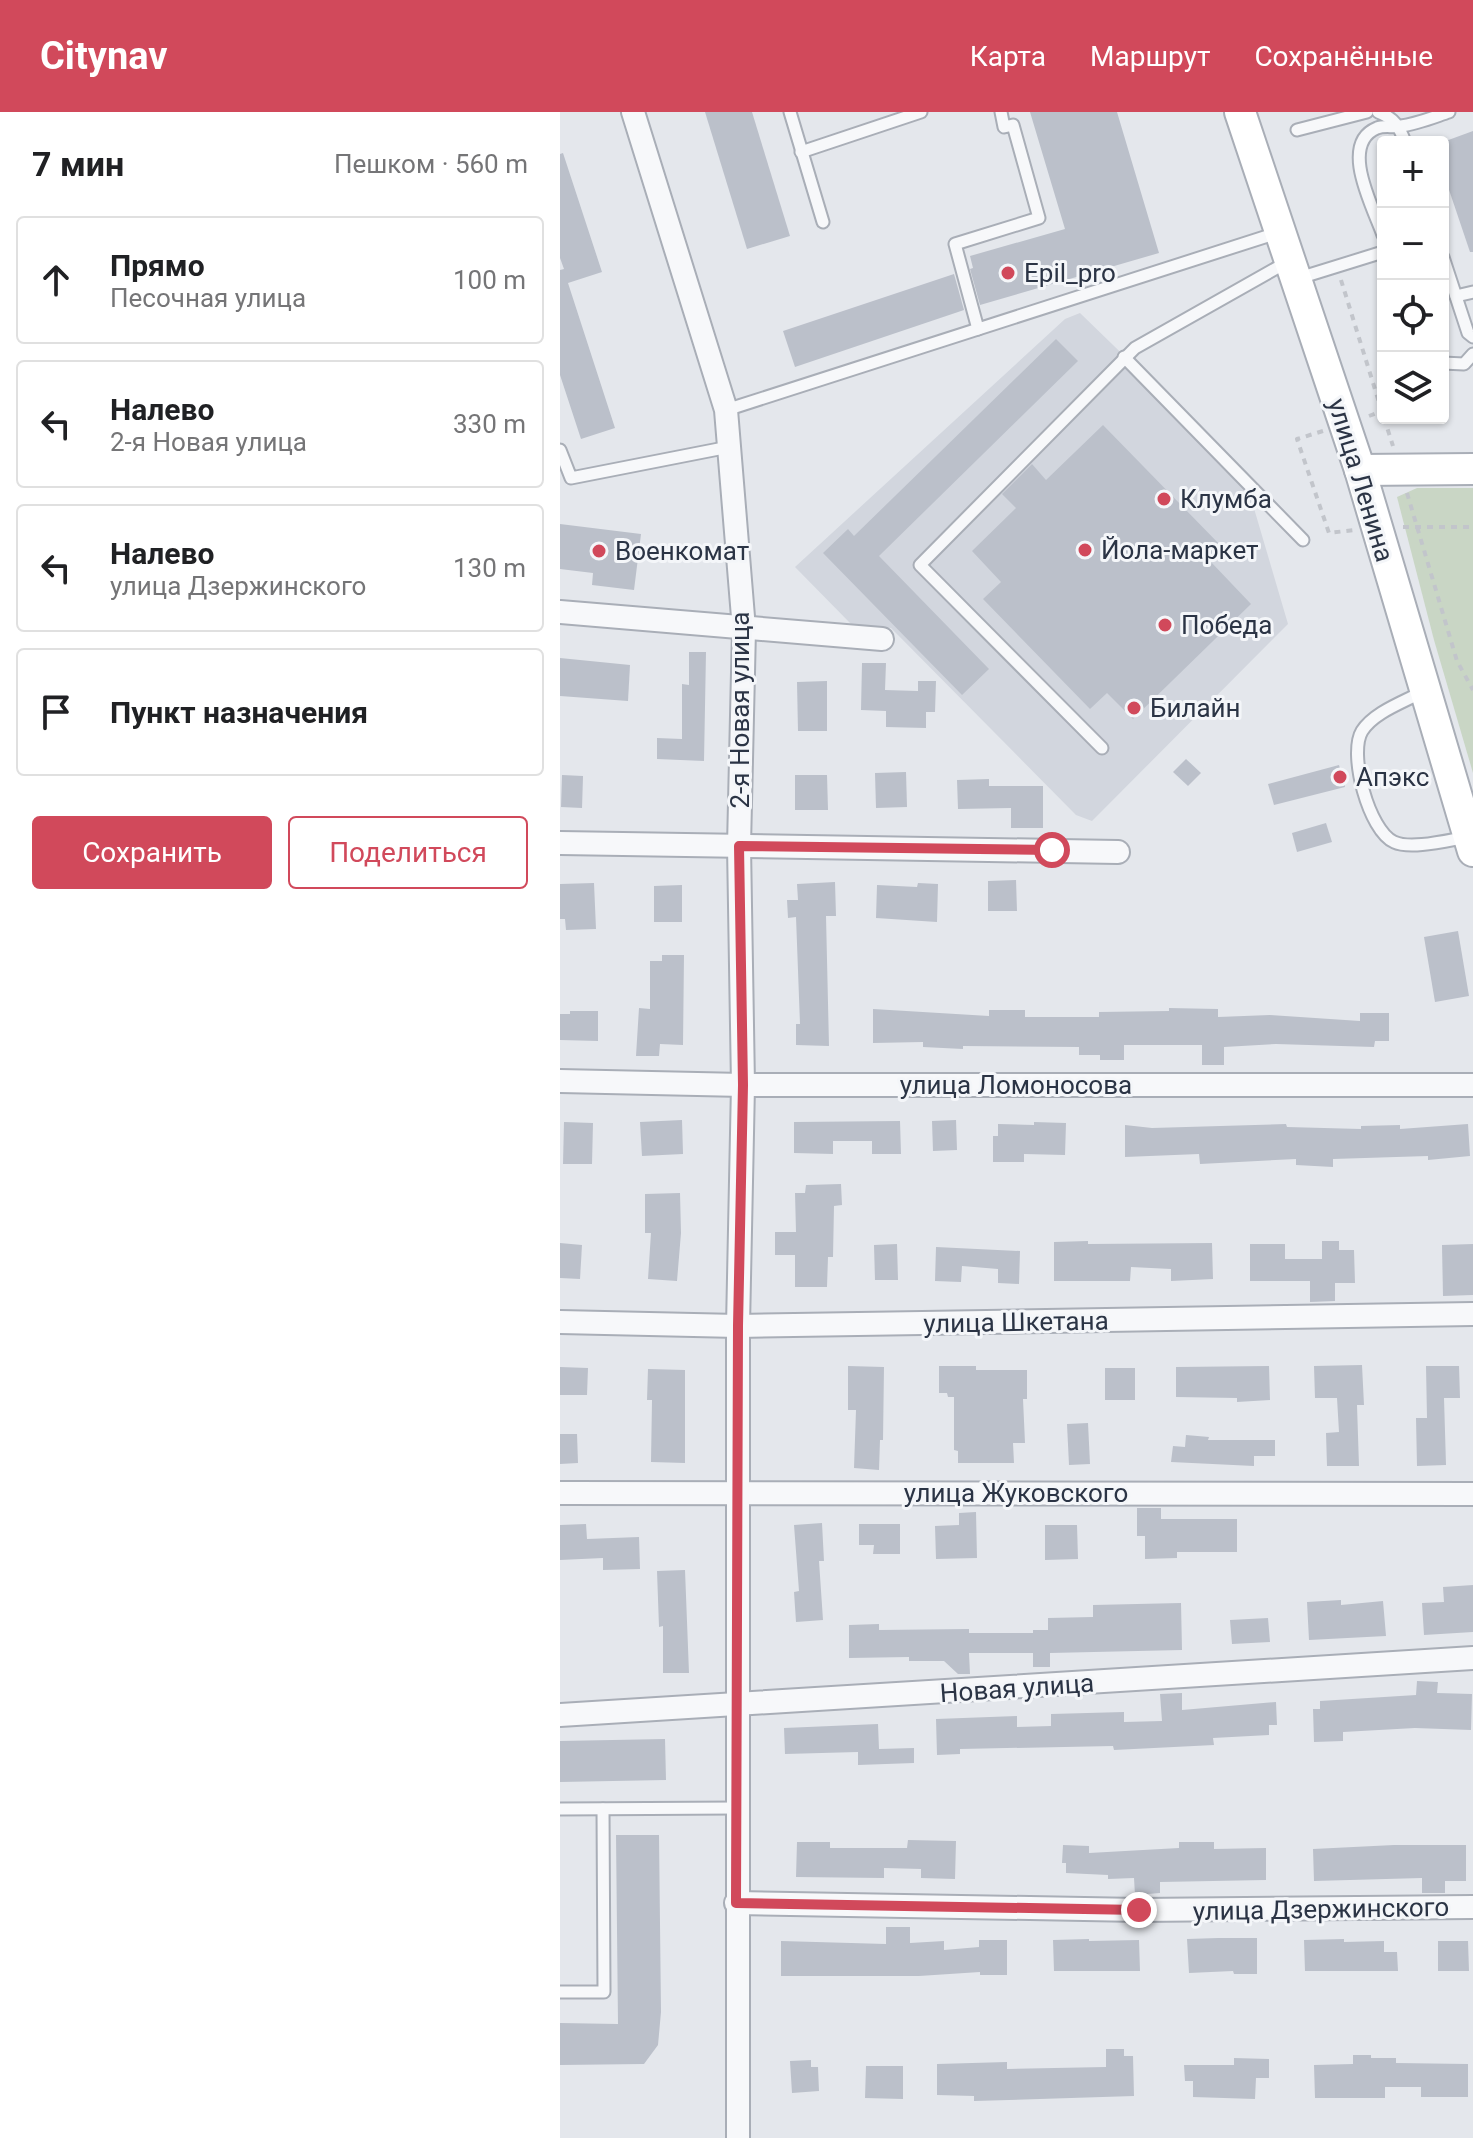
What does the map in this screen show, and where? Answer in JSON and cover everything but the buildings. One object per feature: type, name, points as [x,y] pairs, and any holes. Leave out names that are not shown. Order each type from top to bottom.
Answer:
[{"type":"main road","name":"улица Ленина","points":[[1240,112],[1360,470],[1472,844]]},
{"type":"main road","points":[[1360,470],[1473,469]]},
{"type":"street","name":"2-я Новая улица","points":[[633,112],[726,410],[744,629],[739,846],[743,1085],[736,1706],[738,2138]]},
{"type":"street","points":[[560,612],[882,639]]},
{"type":"street","points":[[560,843],[1118,852]]},
{"type":"street","name":"улица Ломоносова","points":[[560,1081],[743,1085],[1473,1085]]},
{"type":"street","name":"улица Шкетана","points":[[560,1322],[738,1326],[1473,1314]]},
{"type":"street","name":"улица Жуковского","points":[[560,1493],[1473,1494]]},
{"type":"street","name":"Новая улица","points":[[560,1715],[1473,1658]]},
{"type":"street","name":"улица Дзержинского","points":[[736,1903],[1139,1910],[1473,1907]]},
{"type":"lane","points":[[790,112],[823,222]]},
{"type":"lane","points":[[801,152],[921,112]]},
{"type":"lane","points":[[978,329],[955,244],[1039,218],[1013,125],[1004,127],[1001,112]]},
{"type":"lane","points":[[1297,130],[1367,112]]},
{"type":"lane","points":[[1378,112],[1391,118],[1403,136]]},
{"type":"lane","points":[[1377,218],[1359,169],[1360,146],[1371,131],[1380,127],[1399,127],[1449,112]]},
{"type":"lane","points":[[726,410],[978,329],[1288,257],[1337,266],[1377,254]]},
{"type":"lane","points":[[1102,748],[920,565],[1124,357],[1288,257]]},
{"type":"lane","points":[[1449,275],[1471,335],[1473,353],[1464,364],[1449,363]]},
{"type":"lane","points":[[1456,296],[1473,292]]},
{"type":"lane","points":[[1124,357],[1303,540]]},
{"type":"lane","points":[[560,450],[571,478],[729,447]]},
{"type":"lane","points":[[1424,691],[1382,714],[1364,729],[1356,745],[1367,801],[1376,825],[1394,842],[1417,845],[1472,844]]},
{"type":"lane","points":[[560,1809],[737,1808]]},
{"type":"lane","points":[[560,1992],[604,1992],[603,1809]]},
{"type":"path","points":[[1337,266],[1377,397]]},
{"type":"path","points":[[1329,533],[1297,439],[1377,415]]},
{"type":"path","points":[[1473,527],[1417,526],[1457,661],[1473,690]]},
{"type":"shaded area","points":[[1080,313],[1243,471],[1288,624],[1092,821],[1076,815],[891,628],[851,624],[795,567],[1065,319]]},
{"type":"green space","points":[[1417,488],[1473,488],[1473,773],[1397,497]]},
{"type":"place","name":"Epil_pro","points":[[1008,273]]},
{"type":"place","name":"Клумба","points":[[1164,499]]},
{"type":"place","name":"Йола-маркет","points":[[1085,550]]},
{"type":"place","name":"Военкомат","points":[[599,551]]},
{"type":"place","name":"Победа","points":[[1165,625]]},
{"type":"place","name":"Билайн","points":[[1134,708]]},
{"type":"place","name":"Апэкс","points":[[1340,777]]},
{"type":"route","points":[[1052,850],[739,846],[743,1085],[738,1326],[736,1903],[1139,1910]]}]
